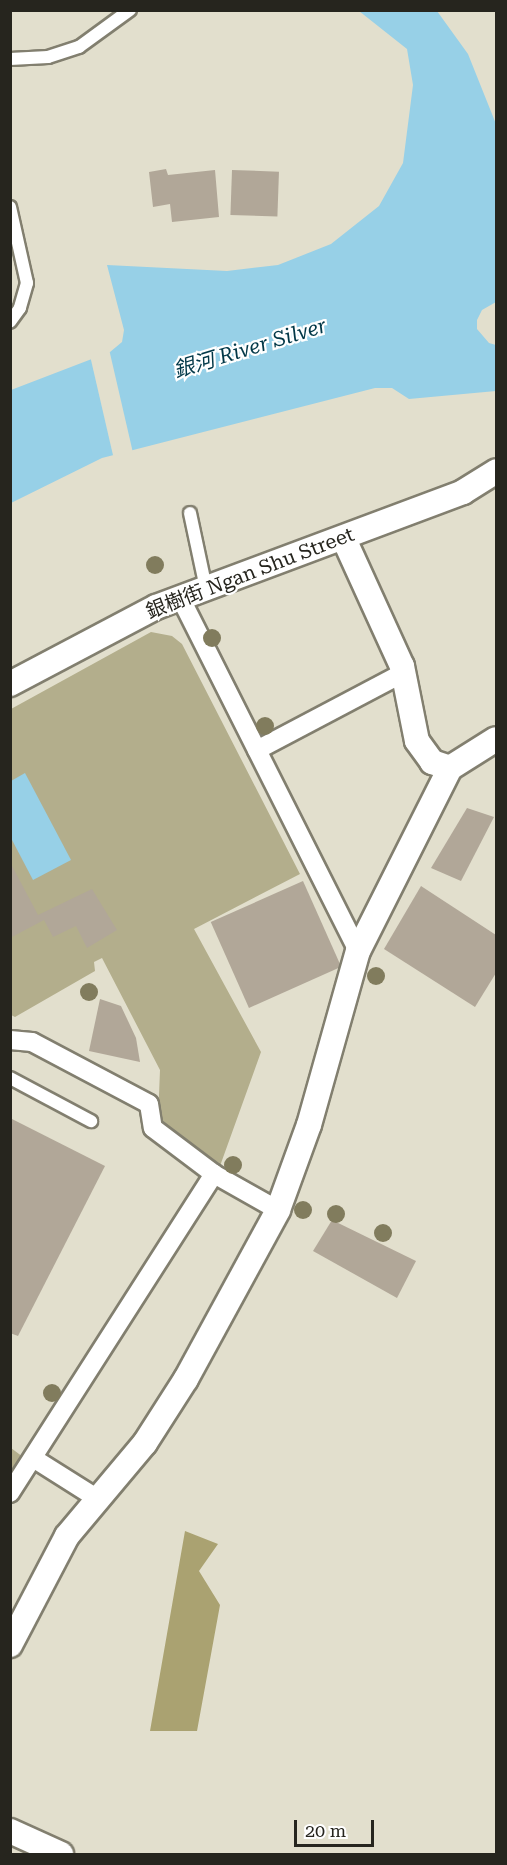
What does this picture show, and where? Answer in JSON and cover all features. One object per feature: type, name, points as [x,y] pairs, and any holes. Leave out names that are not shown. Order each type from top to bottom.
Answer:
[{"type":"street","name":"銀樹街 Ngan Shu Street","points":[[10,684],[180,597],[345,539],[406,511],[464,492],[496,471]]},
{"type":"street","points":[[345,539],[403,673],[417,741],[432,762],[450,768]]},
{"type":"street","points":[[180,597],[358,951]]},
{"type":"street","points":[[257,750],[403,673]]},
{"type":"street","points":[[10,1645],[67,1536],[146,1443],[186,1379],[278,1210],[309,1125],[358,951],[450,768],[496,739]]},
{"type":"street","points":[[10,1040],[32,1042],[149,1104],[153,1128],[214,1174],[278,1210]]},
{"type":"street","points":[[10,1493],[214,1174]]},
{"type":"street","points":[[33,1458],[98,1499]]},
{"type":"street","points":[[10,1831],[61,1854]]},
{"type":"lane","points":[[10,59],[48,57],[79,46],[104,33],[130,10]]},
{"type":"lane","points":[[10,207],[27,283],[20,308],[10,322]]},
{"type":"lane","points":[[190,513],[206,588]]},
{"type":"lane","points":[[10,1078],[92,1121]]},
{"type":"shaded area","points":[[151,632],[172,636],[182,644],[300,874],[194,929],[261,1052],[220,1166],[158,1120],[160,1070],[102,958],[94,962],[95,971],[15,1017],[11,1015],[11,709]]},
{"type":"shaded area","points":[[11,1448],[23,1457],[11,1476]]},
{"type":"shaded area","points":[[185,1531],[218,1544],[199,1571],[220,1605],[197,1731],[150,1731]]},
{"type":"water","name":"銀河 River Silver","points":[[359,11],[437,11],[468,54],[496,124],[496,302],[482,310],[477,320],[477,329],[489,343],[496,345],[496,391],[409,399],[392,388],[375,388],[102,458],[11,503],[11,390],[110,352],[122,342],[124,330],[107,265],[227,271],[278,265],[331,244],[379,206],[403,163],[413,85],[407,49]]},
{"type":"water","points":[[25,773],[71,860],[33,880],[11,838],[11,781]]},
{"type":"pier","points":[[109,349],[133,452],[113,457],[90,353]]},
{"type":"building","points":[[166,169],[168,175],[215,170],[219,217],[172,222],[170,204],[153,207],[149,172]]},
{"type":"building","points":[[232,170],[279,172],[277,217],[230,215]]},
{"type":"building","points":[[467,808],[494,817],[461,881],[431,868]]},
{"type":"building","points":[[10,862],[38,915],[92,889],[117,930],[87,948],[76,926],[53,937],[44,920],[10,938]]},
{"type":"building","points":[[303,881],[341,967],[249,1008],[211,922]]},
{"type":"building","points":[[421,886],[496,935],[496,973],[475,1007],[384,949]]},
{"type":"building","points":[[100,999],[121,1006],[136,1038],[140,1062],[89,1051]]},
{"type":"building","points":[[10,1118],[105,1166],[18,1336],[10,1333]]},
{"type":"building","points":[[332,1220],[416,1261],[397,1298],[313,1251]]}]
